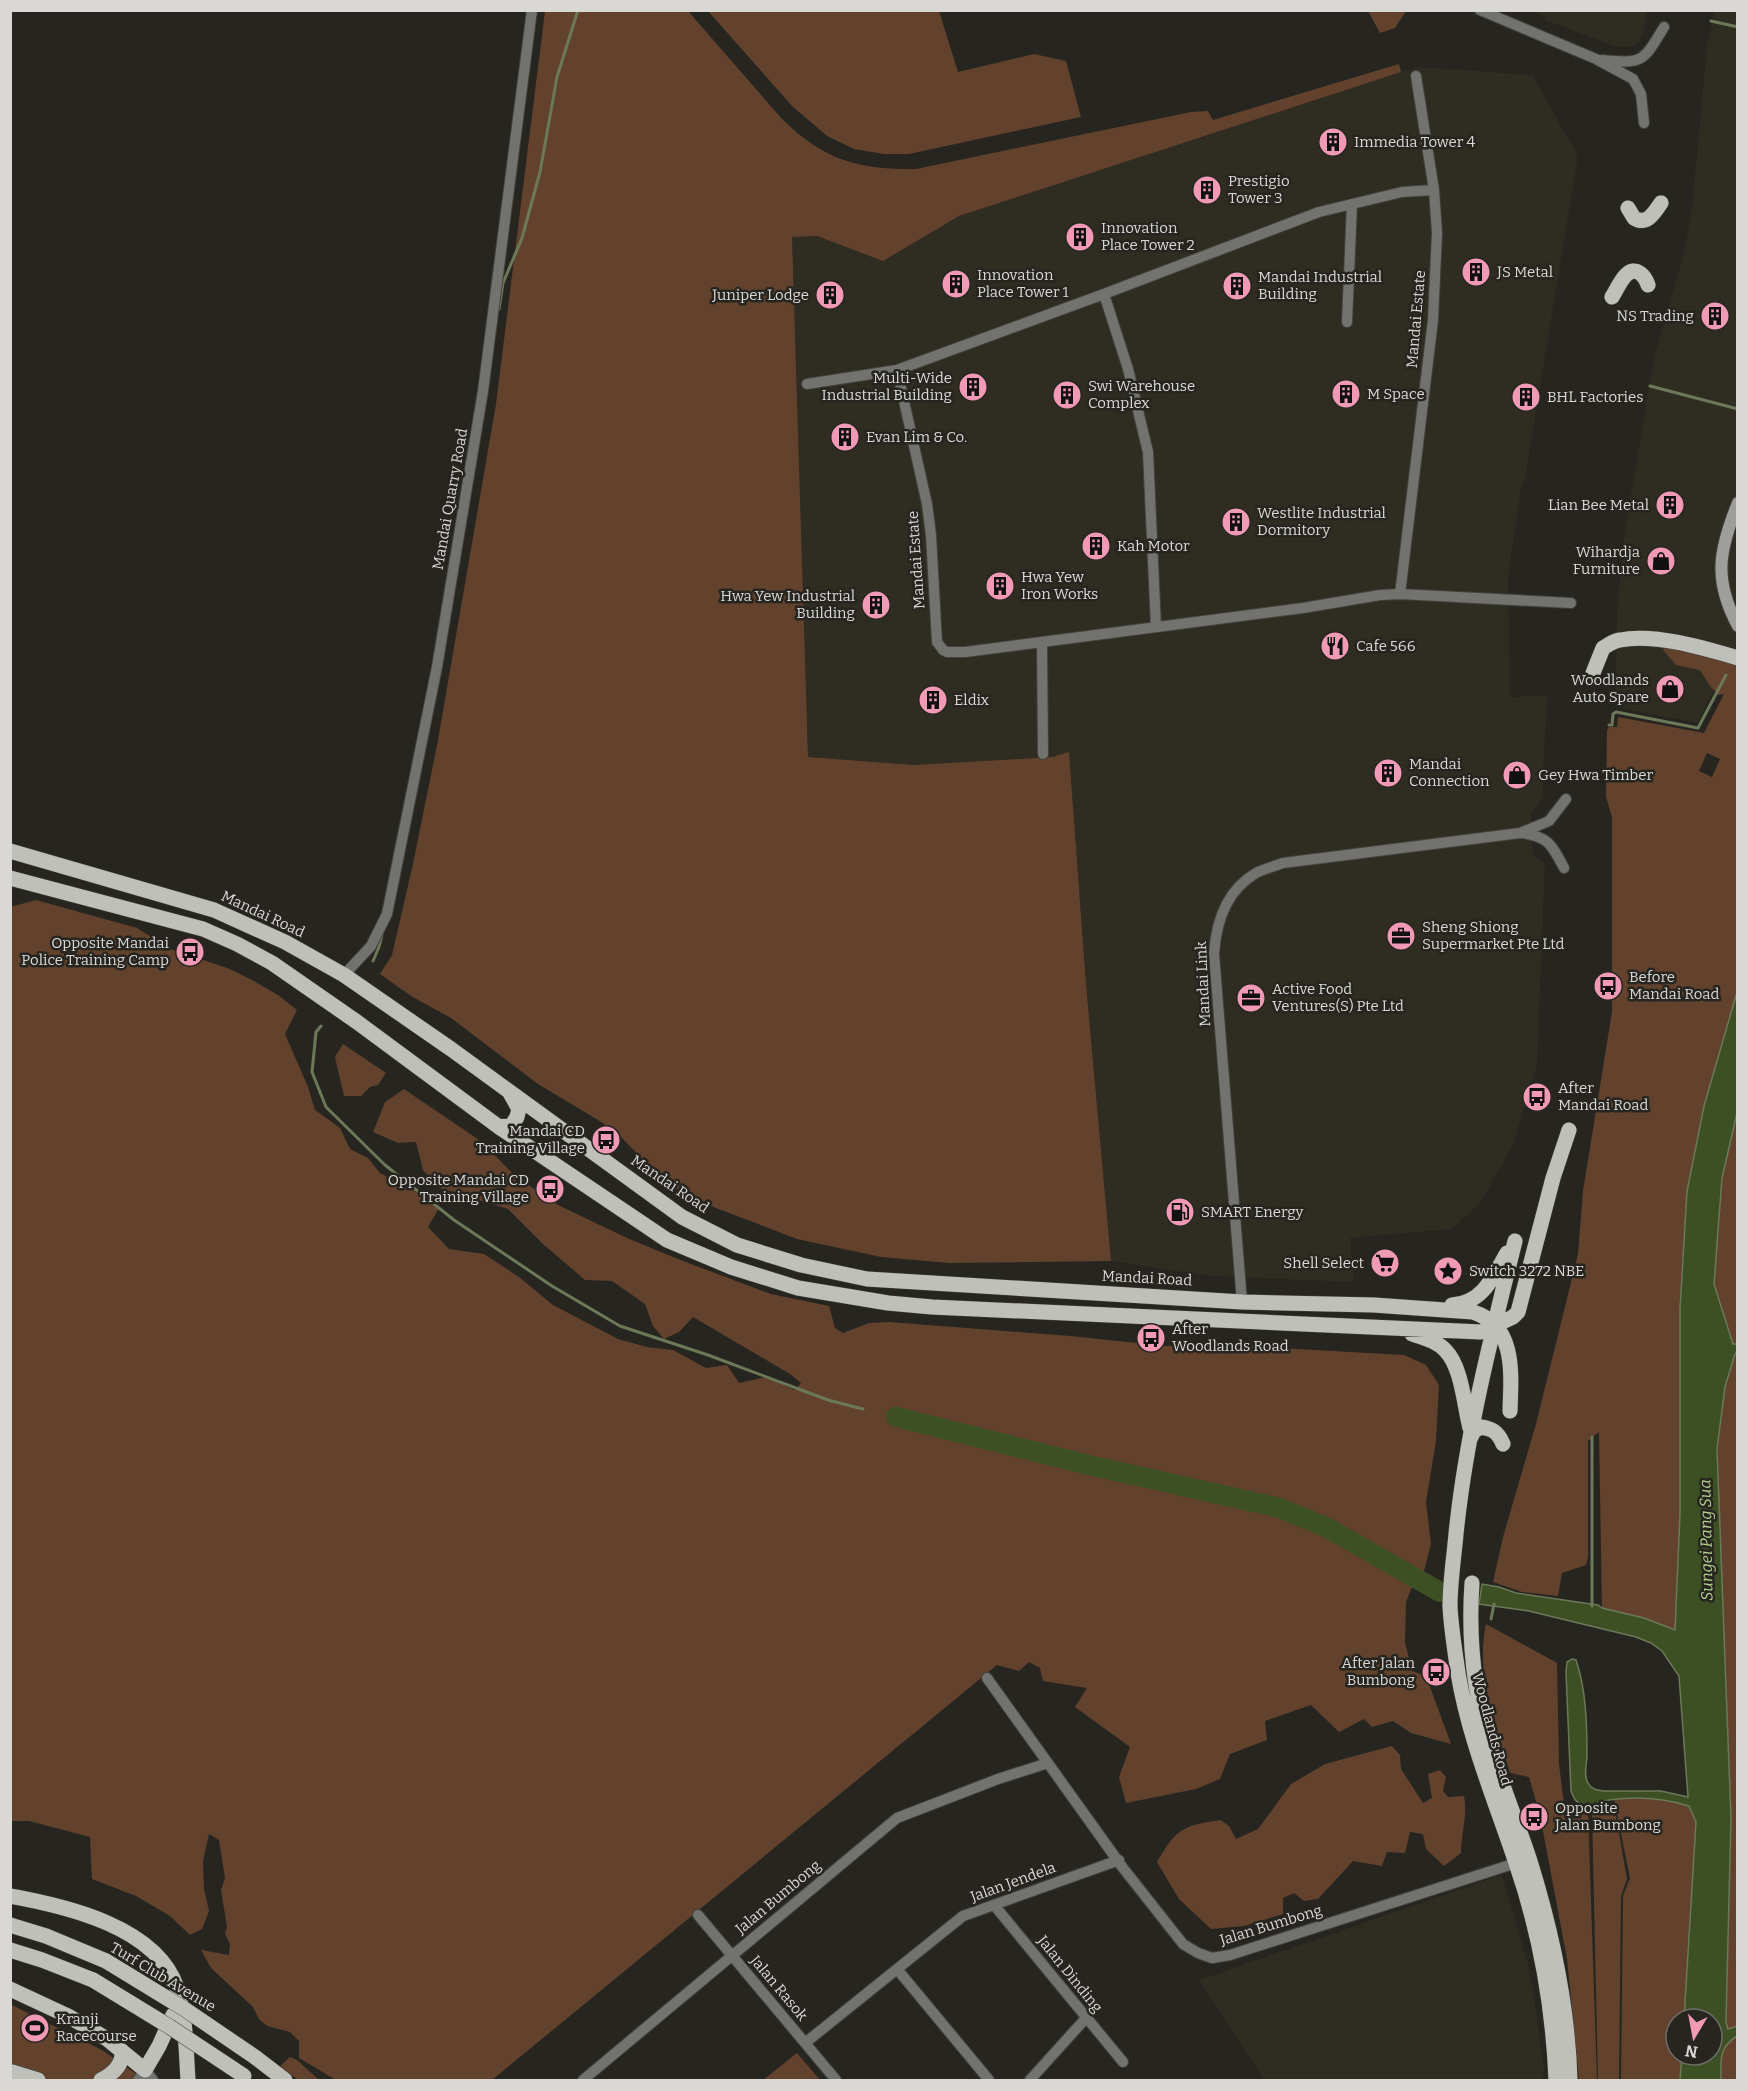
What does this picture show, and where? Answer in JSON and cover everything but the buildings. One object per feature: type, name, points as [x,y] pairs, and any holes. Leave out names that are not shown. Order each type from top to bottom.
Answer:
[{"type":"main road","points":[[1628,208],[1634,218],[1644,220],[1649,219],[1661,203]]},
{"type":"main road","points":[[1612,297],[1626,274],[1631,272],[1642,273],[1648,285]]},
{"type":"main road","points":[[1593,673],[1603,648],[1620,639],[1647,639],[1678,643],[1737,658]]},
{"type":"main road","name":"Mandai Road","points":[[10,852],[214,910],[285,942],[344,975],[469,1061],[682,1217],[737,1245],[801,1265],[867,1279],[1242,1302],[1422,1307]]},
{"type":"main road","points":[[10,878],[203,930],[237,944],[272,963],[357,1022],[498,1127],[667,1240],[731,1267],[798,1288],[888,1303],[1481,1332],[1513,1317],[1521,1305],[1553,1178],[1569,1130]]},
{"type":"main road","points":[[498,1127],[512,1125],[517,1117],[519,1109],[508,1091]]},
{"type":"main road","name":"Woodlands Road","points":[[1468,1302],[1489,1286],[1515,1241],[1494,1326],[1460,1492],[1450,1605],[1458,1673],[1469,1724],[1484,1775],[1516,1863],[1541,1955],[1552,2027],[1556,2080]]},
{"type":"main road","points":[[1422,1307],[1458,1305],[1483,1298],[1494,1290],[1508,1269]]},
{"type":"main road","points":[[1022,1289],[1024,1302],[1041,1312]]},
{"type":"main road","points":[[1422,1307],[1473,1312],[1483,1315],[1494,1326],[1505,1340],[1511,1361],[1510,1411]]},
{"type":"main road","points":[[1397,1328],[1429,1339],[1447,1351],[1460,1380],[1470,1437]]},
{"type":"main road","points":[[1470,1437],[1481,1427],[1494,1430],[1499,1434],[1503,1444]]},
{"type":"main road","name":"Woodlands Road","points":[[1472,1583],[1470,1606],[1472,1666],[1493,1756],[1530,1859],[1554,1951],[1566,2023],[1570,2080]]},
{"type":"main road","points":[[10,1896],[40,1901],[84,1915],[138,1938],[162,1961],[177,1988],[184,2028],[188,2080]]},
{"type":"main road","name":"Turf Club Avenue","points":[[10,1925],[46,1936],[106,1961],[183,2008],[285,2080]]},
{"type":"main road","points":[[10,1950],[93,1980],[247,2078]]},
{"type":"main road","points":[[10,1989],[68,2016],[107,2039],[122,2051],[145,2077],[173,2018],[177,1988]]},
{"type":"main road","points":[[101,2080],[116,2070],[122,2058],[122,2051]]},
{"type":"main road","points":[[15,2074],[38,2080]]},
{"type":"street","name":"Mandai Quarry Road","points":[[344,975],[371,946],[387,914],[437,667],[483,391],[532,10]]},
{"type":"street","points":[[1480,10],[1596,59],[1633,79],[1641,94],[1644,123]]},
{"type":"street","points":[[1596,59],[1626,62],[1638,60],[1648,54],[1664,27]]},
{"type":"street","name":"Mandai Estate","points":[[1400,594],[1433,320],[1437,233],[1434,190],[1416,76]]},
{"type":"street","points":[[807,384],[897,370],[1291,222],[1402,192],[1434,190]]},
{"type":"street","points":[[1347,322],[1352,204]]},
{"type":"street","points":[[1104,294],[1128,369],[1148,452],[1156,627]]},
{"type":"street","name":"Mandai Estate","points":[[897,370],[927,504],[937,642],[943,650],[958,653],[1042,643],[1303,608],[1380,595],[1400,594],[1571,603]]},
{"type":"street","points":[[1737,503],[1725,534],[1721,563],[1724,592],[1737,626]]},
{"type":"street","points":[[1042,643],[1044,754]]},
{"type":"street","name":"Mandai Link","points":[[1242,1302],[1214,954],[1215,933],[1227,903],[1239,887],[1257,873],[1283,863],[1520,833],[1549,821],[1566,799]]},
{"type":"street","name":"Mandai Link","points":[[1520,833],[1536,836],[1549,842],[1564,868]]},
{"type":"street","name":"Jalan Bumbong","points":[[987,1678],[1183,1944],[1212,1958],[1230,1955],[1516,1863]]},
{"type":"street","name":"Jalan Bumbong","points":[[583,2080],[897,1818],[998,1779],[1048,1763]]},
{"type":"street","name":"Jalan Jendela","points":[[806,2043],[963,1916],[1119,1860]]},
{"type":"street","name":"Jalan Dinding","points":[[994,1905],[1123,2062]]},
{"type":"street","name":"Jalan Rasok","points":[[698,1915],[836,2080]]},
{"type":"street","points":[[897,1968],[989,2080]]},
{"type":"street","points":[[1030,2080],[1086,2018]]},
{"type":"shaded area","points":[[545,11],[688,11],[782,119],[797,133],[812,144],[843,160],[895,169],[916,169],[1191,112],[1208,111],[1213,120],[1399,64],[1401,72],[959,216],[883,261],[817,236],[792,237],[808,757],[914,765],[1053,757],[1069,752],[1086,984],[1111,1261],[949,1263],[881,1257],[797,1239],[716,1208],[677,1189],[655,1172],[620,1136],[603,1123],[538,1084],[451,1018],[411,996],[380,974],[392,955],[413,864],[438,740],[496,404]]},
{"type":"shaded area","points":[[708,11],[939,11],[958,72],[1034,54],[1066,61],[1081,117],[909,154],[884,154],[854,149],[827,136],[792,106]]},
{"type":"shaded area","points":[[1368,11],[1406,11],[1395,28],[1380,33]]},
{"type":"shaded area","points":[[1533,11],[1647,11],[1639,42],[1630,47],[1617,47],[1545,20],[1546,17]]},
{"type":"shaded area","points":[[1715,11],[1737,11],[1737,644],[1697,723],[1615,707],[1617,611],[1625,530],[1654,358],[1684,253],[1692,208],[1707,45]]},
{"type":"shaded area","points":[[1420,67],[1532,75],[1578,156],[1508,577],[1510,697],[1548,695],[1543,797],[1531,815],[1533,854],[1545,864],[1537,1064],[1514,1142],[1480,1202],[1452,1229],[1350,1238],[1354,1282],[1209,1276],[1111,1261],[1086,984],[1069,753],[1053,757],[914,765],[808,757],[792,237],[817,236],[883,260],[959,216]]},
{"type":"shaded area","points":[[1665,646],[1737,664],[1738,992],[1704,1106],[1687,1191],[1680,1309],[1680,1513],[1675,1631],[1644,1618],[1602,1608],[1599,1432],[1588,1441],[1588,1557],[1586,1565],[1562,1573],[1558,1596],[1522,1592],[1493,1582],[1503,1537],[1536,1424],[1578,1254],[1583,1191],[1612,1012],[1612,817],[1606,797],[1607,730],[1609,727],[1617,727],[1618,717],[1704,733],[1724,694],[1719,695],[1710,686],[1700,670],[1676,665],[1663,650]],"holes":[[[1707,753],[1720,759],[1712,777],[1699,771]]]},
{"type":"shaded area","points":[[36,900],[137,928],[170,949],[230,969],[278,995],[297,1010],[285,1034],[308,1087],[315,1110],[340,1128],[350,1149],[368,1158],[380,1173],[416,1192],[439,1208],[428,1227],[449,1249],[484,1254],[519,1277],[553,1305],[618,1339],[647,1347],[673,1350],[706,1368],[727,1365],[739,1383],[766,1377],[795,1390],[801,1383],[790,1374],[693,1317],[679,1332],[664,1339],[653,1326],[645,1304],[612,1281],[585,1280],[543,1244],[508,1209],[440,1188],[423,1170],[416,1142],[398,1143],[373,1132],[385,1102],[404,1089],[482,1142],[515,1176],[558,1205],[627,1238],[771,1294],[829,1306],[835,1328],[843,1333],[869,1323],[889,1322],[1166,1346],[1224,1345],[1404,1355],[1426,1365],[1439,1385],[1436,1441],[1426,1502],[1431,1544],[1423,1575],[1411,1589],[1406,1602],[1405,1642],[1412,1671],[1426,1676],[1451,1744],[1411,1733],[1393,1721],[1372,1727],[1364,1719],[1339,1732],[1311,1705],[1265,1721],[1267,1740],[1230,1754],[1220,1779],[1196,1789],[1126,1803],[1119,1777],[1130,1747],[1075,1707],[1087,1688],[1043,1681],[1040,1668],[1029,1662],[1019,1671],[997,1665],[492,2080],[336,2080],[299,2058],[299,2041],[290,2032],[267,2026],[259,2019],[253,2007],[211,1968],[201,1950],[229,1955],[230,1944],[225,1934],[227,1927],[221,1890],[225,1878],[219,1840],[209,1834],[203,1861],[204,1889],[209,1911],[202,1929],[190,1935],[170,1916],[136,1896],[92,1879],[90,1837],[29,1821],[11,1821],[10,907]]},
{"type":"shaded area","points":[[343,1044],[386,1073],[378,1085],[370,1087],[361,1096],[344,1096],[335,1057]]},
{"type":"shaded area","points":[[1737,1113],[1737,1344],[1734,1345],[1714,1284],[1722,1178]]},
{"type":"shaded area","points":[[1737,1352],[1737,2026],[1728,2030],[1726,2022],[1731,1818],[1717,1449],[1725,1387]]},
{"type":"shaded area","points":[[1486,1624],[1557,1663],[1559,1764],[1564,1804],[1588,1811],[1597,2080],[1579,2080],[1567,1959],[1540,1815],[1529,1777],[1510,1773],[1493,1718],[1483,1662]]},
{"type":"shaded area","points":[[1392,1746],[1400,1755],[1401,1769],[1423,1803],[1432,1798],[1428,1774],[1440,1770],[1446,1777],[1443,1791],[1448,1797],[1464,1796],[1461,1853],[1444,1866],[1426,1849],[1423,1834],[1410,1832],[1405,1853],[1387,1852],[1382,1866],[1353,1861],[1318,1899],[1304,1901],[1294,1893],[1283,1898],[1283,1914],[1244,1926],[1211,1929],[1179,1899],[1157,1862],[1170,1842],[1182,1830],[1198,1824],[1221,1820],[1229,1826],[1236,1839],[1258,1829],[1291,1784],[1325,1764]]},
{"type":"shaded area","points":[[1614,1799],[1661,1799],[1690,1806],[1696,1822],[1685,2007],[1664,2007],[1664,2067],[1681,2067],[1680,2080],[1621,2080],[1623,1896],[1630,1878]]},
{"type":"shaded area","points":[[1592,1812],[1616,1816],[1627,1879],[1621,1896],[1619,2080],[1598,2080]]},
{"type":"shaded area","points":[[1502,1875],[1528,1964],[1544,2070],[1543,2079],[1264,2080],[1199,1980]]},
{"type":"shaded area","name":"Kranji Racecourse","points":[[10,2004],[102,2050],[145,2080],[11,2080]]},
{"type":"shaded area","points":[[1737,2036],[1737,2080],[1721,2080],[1724,2050]]},
{"type":"shaded area","points":[[797,2053],[820,2080],[763,2080]]},
{"type":"shaded area","points":[[290,2057],[297,2060],[319,2080],[298,2080],[280,2066]]},
{"type":"water","name":"Sungei Pang Sua","points":[[1737,992],[1737,1113],[1722,1178],[1714,1284],[1733,1344],[1738,1344],[1725,1387],[1717,1449],[1731,1818],[1726,2022],[1728,2029],[1737,2026],[1737,2036],[1726,2045],[1724,2050],[1724,2007],[1685,2007],[1696,1822],[1689,1806],[1649,1798],[1629,1798],[1590,1806],[1576,1801],[1571,1791],[1567,1662],[1572,1659],[1576,1660],[1582,1683],[1587,1743],[1586,1777],[1591,1787],[1604,1791],[1661,1791],[1688,1797],[1679,1676],[1662,1651],[1651,1643],[1636,1637],[1529,1611],[1479,1604],[1482,1584],[1516,1593],[1598,1605],[1644,1618],[1675,1630],[1680,1513],[1680,1309],[1687,1191],[1704,1106]]},
{"type":"water","points":[[1681,2067],[1721,2067],[1721,2080],[1680,2080]]},
{"type":"waterway","points":[[499,309],[503,283],[522,238],[540,172],[557,77],[578,10]]},
{"type":"waterway","points":[[1711,21],[1738,27]]},
{"type":"waterway","points":[[1650,386],[1738,409]]},
{"type":"waterway","points":[[1609,725],[1612,725],[1613,714],[1616,712],[1698,728],[1726,675]]},
{"type":"waterway","points":[[373,961],[382,935]]},
{"type":"waterway","points":[[321,1026],[316,1032],[312,1072],[326,1107],[385,1165],[454,1220],[552,1286],[620,1326],[708,1355],[828,1400],[863,1409]]},
{"type":"waterway","points":[[896,1417],[1093,1466],[1280,1508],[1328,1528],[1440,1592]]},
{"type":"waterway","points":[[1592,1437],[1592,1606]]},
{"type":"waterway","points":[[1491,1619],[1494,1604]]},
{"type":"place","name":"Immedia Tower 4","points":[[1333,142]]},
{"type":"place","name":"Prestigio Tower 3","points":[[1207,190]]},
{"type":"place","name":"Innovation Place Tower 2","points":[[1080,237]]},
{"type":"place","name":"JS Metal","points":[[1476,272]]},
{"type":"place","name":"Innovation Place Tower 1","points":[[956,284]]},
{"type":"place","name":"Mandai Industrial Building","points":[[1237,286]]},
{"type":"place","name":"Juniper Lodge","points":[[830,295]]},
{"type":"place","name":"NS Trading","points":[[1715,316]]},
{"type":"place","name":"Multi-Wide Industrial Building","points":[[973,387]]},
{"type":"place","name":"M Space","points":[[1346,394]]},
{"type":"place","name":"Swi Warehouse Complex","points":[[1067,395]]},
{"type":"place","name":"BHL Factories","points":[[1526,397]]},
{"type":"place","name":"Evan Lim & Co.","points":[[845,437]]},
{"type":"place","name":"Lian Bee Metal","points":[[1670,505]]},
{"type":"place","name":"Westlite Industrial Dormitory","points":[[1236,522]]},
{"type":"place","name":"Kah Motor","points":[[1096,546]]},
{"type":"place","name":"Wihardja Furniture","points":[[1661,561]]},
{"type":"place","name":"Hwa Yew Iron Works","points":[[1000,586]]},
{"type":"place","name":"Hwa Yew Industrial Building","points":[[876,605]]},
{"type":"place","name":"Cafe 566","points":[[1335,646]]},
{"type":"place","name":"Woodlands Auto Spare","points":[[1670,689]]},
{"type":"place","name":"Eldix","points":[[933,700]]},
{"type":"place","name":"Mandai Connection","points":[[1388,773]]},
{"type":"place","name":"Gey Hwa Timber","points":[[1517,775]]},
{"type":"place","name":"Sheng Shiong Supermarket Pte Ltd","points":[[1401,936]]},
{"type":"place","name":"Opposite Mandai Police Training Camp","points":[[190,952]]},
{"type":"place","name":"Before Mandai Road","points":[[1608,986]]},
{"type":"place","name":"Active Food Ventures(S) Pte Ltd","points":[[1251,998]]},
{"type":"place","name":"After Mandai Road","points":[[1537,1097]]},
{"type":"place","name":"Mandai CD Training Village","points":[[606,1140]]},
{"type":"place","name":"Opposite Mandai CD Training Village","points":[[550,1189]]},
{"type":"place","name":"SMART Energy","points":[[1180,1212]]},
{"type":"place","name":"Shell Select","points":[[1385,1263]]},
{"type":"place","name":"Switch 3272 NBE","points":[[1448,1271]]},
{"type":"place","name":"After Woodlands Road","points":[[1151,1338]]},
{"type":"place","name":"After Jalan Bumbong","points":[[1436,1672]]},
{"type":"place","name":"Opposite Jalan Bumbong","points":[[1534,1817]]},
{"type":"place","name":"Kranji Racecourse","points":[[35,2028]]}]
